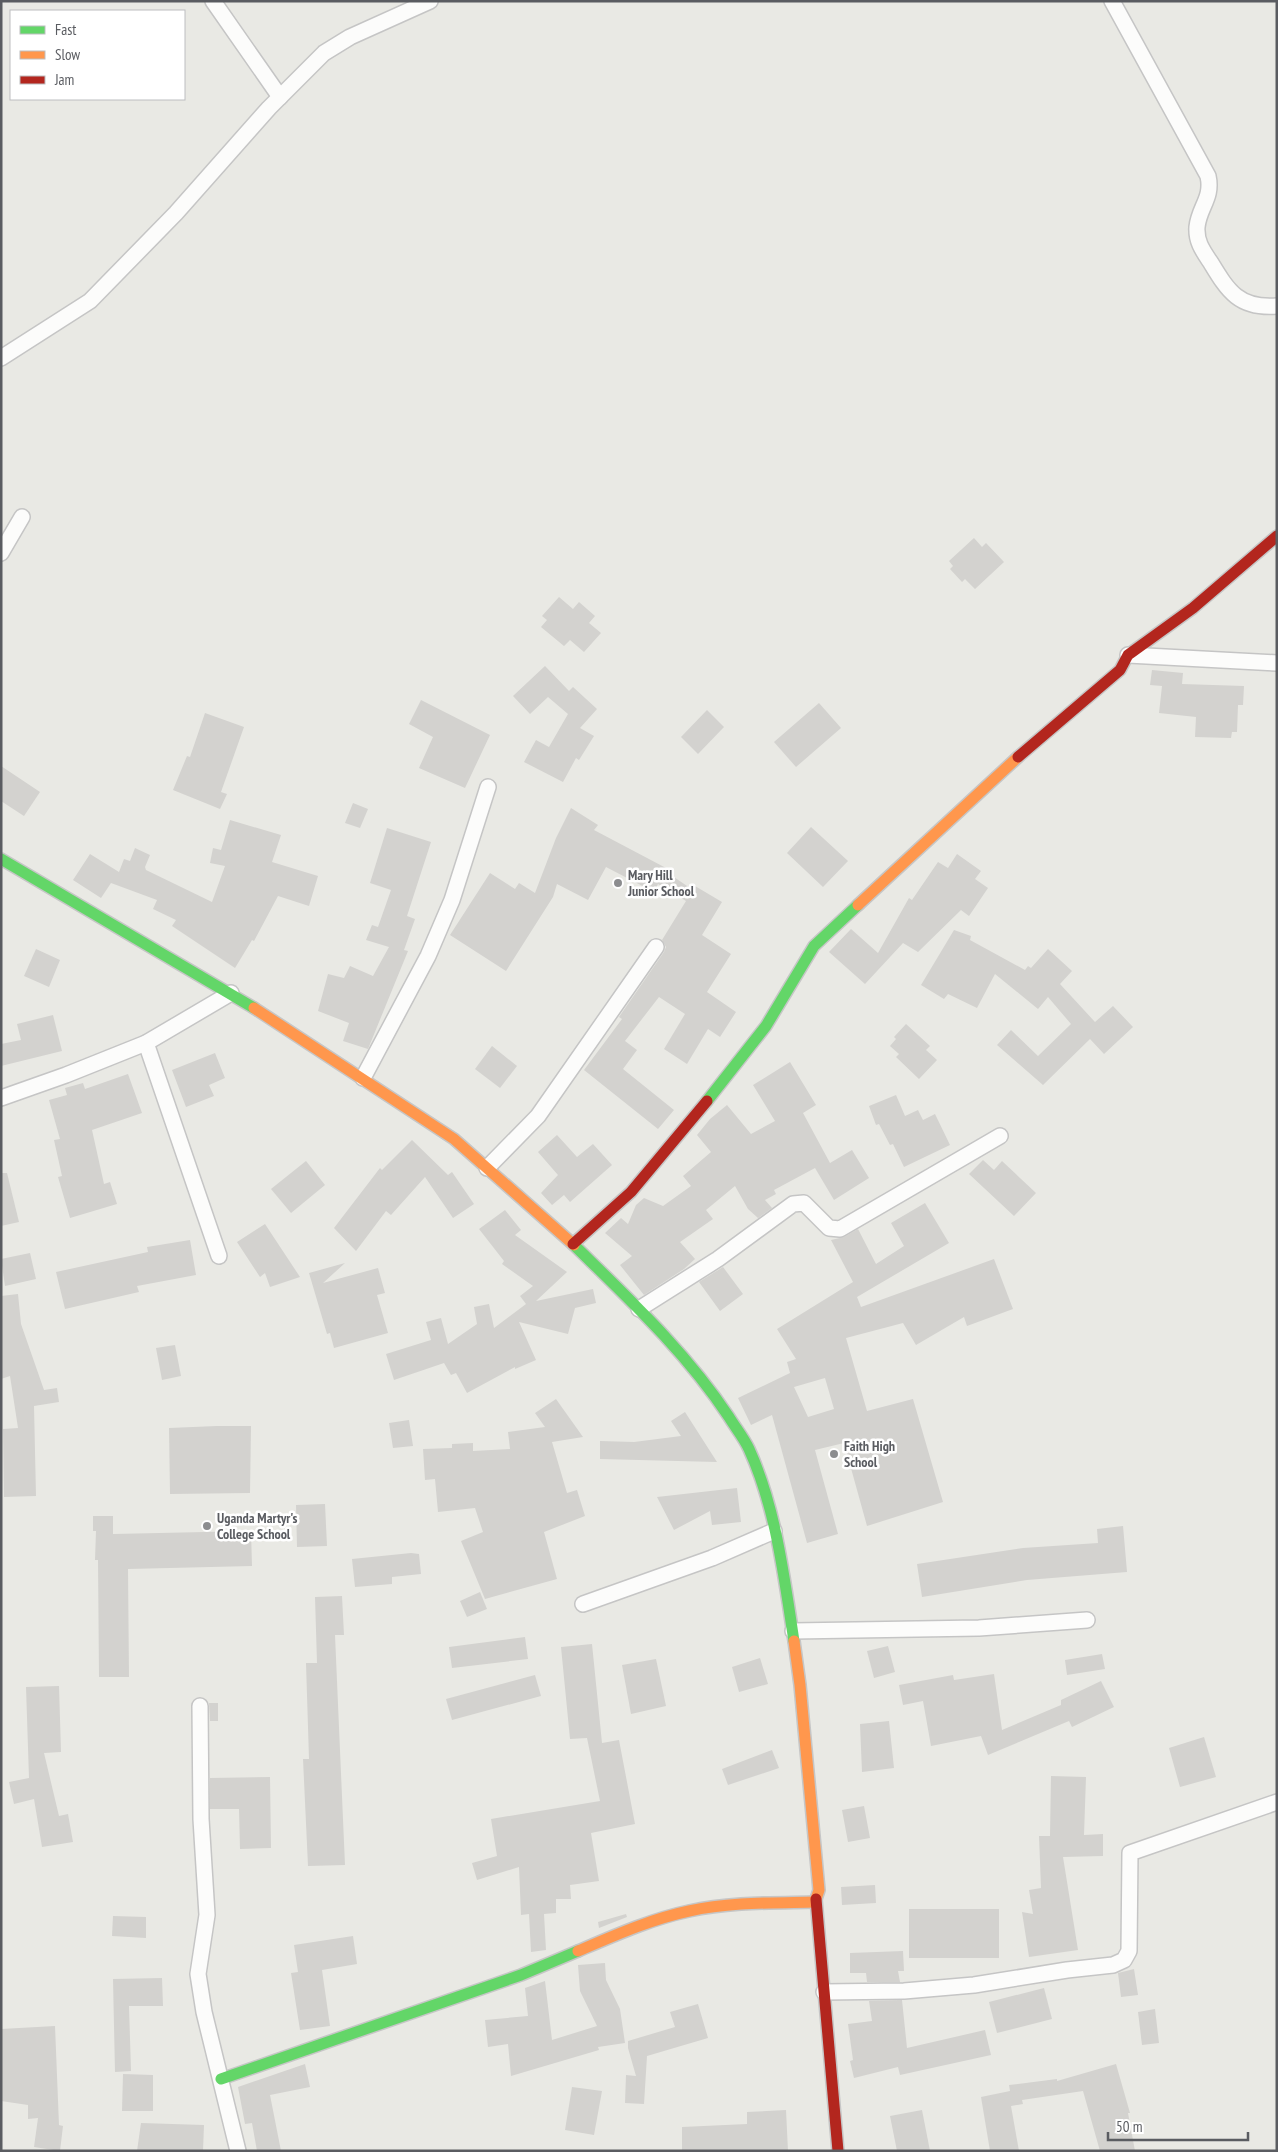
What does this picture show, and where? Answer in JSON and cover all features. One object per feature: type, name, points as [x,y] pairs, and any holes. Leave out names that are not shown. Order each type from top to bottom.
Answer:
[{"type":"street","points":[[213,1],[280,96]]},
{"type":"street","points":[[1,358],[90,301],[176,213],[280,96],[324,53],[350,37],[430,1]]},
{"type":"street","points":[[1112,1],[1208,176],[1209,196],[1199,216],[1198,243],[1228,291],[1251,304],[1277,306]]},
{"type":"street","points":[[1,553],[22,517]]},
{"type":"street","points":[[573,1244],[631,1192],[678,1138],[766,1026],[797,971],[814,946],[1043,733],[1120,670],[1128,655],[1193,608],[1277,536]]},
{"type":"street","points":[[1128,655],[1277,663]]},
{"type":"street","points":[[363,1078],[428,956],[452,900],[488,787]]},
{"type":"street","points":[[1,859],[231,993],[454,1139],[573,1244],[639,1309],[706,1382],[749,1448],[769,1508],[793,1631],[813,1812],[818,1890],[815,1902],[838,2151]]},
{"type":"street","points":[[487,1168],[538,1116],[656,947]]},
{"type":"street","points":[[1,1098],[66,1075],[146,1043],[231,993]]},
{"type":"street","points":[[146,1043],[219,1256]]},
{"type":"street","points":[[639,1309],[718,1259],[793,1204],[804,1203],[828,1228],[840,1229],[1000,1136]]},
{"type":"street","points":[[583,1604],[712,1558],[774,1531]]},
{"type":"street","points":[[793,1631],[978,1628],[1087,1620]]},
{"type":"street","points":[[200,1706],[201,1819],[207,1915],[198,1974],[204,2012],[238,2151]]},
{"type":"street","points":[[824,1992],[904,1991],[974,1986],[1067,1970],[1112,1965],[1124,1960],[1129,1951],[1131,1918],[1129,1856],[1132,1851],[1277,1802]]},
{"type":"street","points":[[221,2079],[521,1975],[619,1934],[688,1911],[725,1905],[815,1902]]},
{"type":"building","points":[[974,538],[982,547],[986,543],[1004,562],[975,589],[965,579],[962,582],[950,569],[953,566],[949,561]]},
{"type":"building","points":[[559,597],[573,609],[579,602],[595,616],[589,623],[601,633],[584,652],[570,640],[564,646],[541,627],[547,620],[542,616]]},
{"type":"building","points":[[545,666],[569,691],[573,687],[597,709],[580,728],[594,736],[579,760],[576,758],[563,782],[524,762],[536,740],[549,747],[568,714],[548,697],[530,714],[513,696]]},
{"type":"building","points":[[1152,670],[1183,673],[1182,684],[1244,686],[1243,705],[1238,705],[1237,732],[1232,732],[1231,738],[1195,737],[1196,717],[1159,713],[1162,686],[1150,685]]},
{"type":"building","points":[[421,700],[490,735],[465,788],[419,768],[433,737],[409,724]]},
{"type":"building","points":[[819,703],[841,728],[796,767],[774,742]]},
{"type":"building","points":[[707,710],[724,727],[698,754],[681,737]]},
{"type":"building","points":[[205,713],[244,727],[221,792],[227,794],[220,809],[173,790],[187,756],[190,757]]},
{"type":"building","points":[[1,766],[40,792],[24,816],[1,801]]},
{"type":"building","points":[[353,803],[368,809],[360,828],[345,823]]},
{"type":"building","points":[[571,808],[598,825],[594,830],[666,868],[665,871],[693,890],[695,886],[722,902],[702,935],[731,954],[707,992],[736,1012],[720,1037],[708,1029],[687,1064],[664,1049],[685,1014],[659,997],[625,1041],[637,1050],[623,1069],[674,1110],[658,1129],[584,1070],[622,1019],[619,1017],[664,952],[666,947],[662,940],[686,901],[658,884],[654,892],[606,867],[588,900],[557,884],[553,897],[506,971],[450,935],[490,873],[515,889],[519,883],[535,893],[556,838]]},
{"type":"building","points":[[230,820],[281,835],[272,862],[318,876],[309,906],[278,896],[254,941],[252,940],[235,968],[172,926],[176,920],[153,909],[157,900],[111,883],[101,898],[73,880],[90,854],[119,872],[124,859],[130,861],[135,848],[150,855],[145,867],[146,870],[212,902],[225,866],[210,863],[213,848],[221,850]]},
{"type":"building","points":[[811,827],[848,861],[823,887],[787,853]]},
{"type":"building","points":[[387,828],[431,842],[407,916],[415,919],[404,950],[408,951],[368,1049],[343,1041],[349,1023],[318,1011],[328,974],[344,978],[350,966],[373,976],[389,947],[366,940],[372,925],[378,927],[391,890],[370,883]]},
{"type":"building","points":[[957,854],[981,871],[975,879],[988,888],[969,916],[961,910],[918,952],[903,943],[865,984],[829,952],[851,929],[878,953],[909,898],[912,900],[938,862],[948,868]]},
{"type":"building","points":[[954,930],[971,936],[970,940],[1025,970],[1028,966],[1031,968],[1048,949],[1072,971],[1060,984],[1095,1022],[1113,1006],[1133,1027],[1104,1054],[1090,1039],[1043,1085],[997,1045],[1011,1030],[1038,1056],[1071,1024],[1048,997],[1038,1009],[995,974],[977,1008],[948,994],[944,999],[921,985]]},
{"type":"building","points":[[36,949],[60,960],[49,987],[24,976]]},
{"type":"building","points":[[53,1015],[62,1051],[1,1066],[1,1044],[21,1040],[17,1024]]},
{"type":"building","points":[[906,1024],[930,1046],[926,1050],[937,1060],[919,1079],[896,1057],[899,1054],[890,1046],[896,1039],[894,1037]]},
{"type":"building","points":[[492,1046],[517,1066],[500,1088],[475,1069]]},
{"type":"building","points":[[215,1053],[225,1078],[209,1085],[214,1096],[186,1107],[172,1070]]},
{"type":"building","points":[[790,1062],[816,1105],[803,1113],[830,1163],[852,1150],[869,1178],[834,1200],[815,1168],[774,1190],[776,1194],[765,1200],[772,1208],[758,1218],[748,1209],[735,1186],[706,1210],[713,1219],[680,1242],[695,1259],[684,1269],[644,1295],[620,1265],[632,1256],[605,1233],[621,1218],[628,1224],[636,1205],[644,1198],[663,1206],[691,1186],[683,1176],[711,1152],[697,1135],[710,1119],[727,1105],[751,1134],[775,1121],[753,1085]]},
{"type":"building","points":[[128,1074],[142,1113],[92,1130],[104,1184],[110,1182],[117,1204],[70,1218],[58,1177],[62,1176],[54,1140],[60,1139],[49,1100],[67,1095],[65,1088],[83,1083],[85,1089]]},
{"type":"building","points":[[896,1095],[905,1116],[918,1110],[923,1120],[935,1114],[950,1145],[904,1167],[893,1144],[890,1145],[879,1124],[876,1125],[869,1106]]},
{"type":"building","points":[[557,1135],[577,1157],[593,1144],[612,1165],[570,1202],[564,1195],[552,1205],[541,1193],[558,1175],[538,1152]]},
{"type":"building","points":[[412,1140],[448,1175],[452,1172],[474,1204],[453,1218],[425,1177],[391,1215],[386,1211],[356,1251],[334,1228],[380,1168],[382,1170]]},
{"type":"building","points":[[983,1160],[994,1170],[1002,1161],[1036,1193],[1014,1216],[969,1174]]},
{"type":"building","points":[[306,1161],[325,1185],[291,1213],[271,1189]]},
{"type":"building","points":[[1,1173],[7,1173],[19,1222],[1,1226]]},
{"type":"building","points":[[925,1203],[949,1243],[857,1297],[861,1307],[994,1259],[1013,1309],[967,1326],[964,1317],[916,1345],[903,1323],[846,1338],[867,1411],[913,1399],[943,1502],[867,1526],[844,1443],[815,1450],[838,1534],[807,1543],[772,1415],[751,1425],[738,1398],[790,1373],[787,1362],[796,1359],[777,1329],[853,1282],[831,1240],[844,1237],[858,1229],[876,1264],[904,1246],[891,1223]],"holes":[[[825,1378],[834,1409],[808,1417],[794,1387]]]},
{"type":"building","points":[[505,1210],[521,1230],[515,1235],[567,1272],[536,1301],[593,1289],[596,1303],[575,1308],[568,1334],[519,1322],[536,1360],[515,1369],[515,1367],[467,1393],[456,1373],[451,1375],[444,1363],[394,1380],[386,1354],[431,1340],[426,1322],[441,1318],[448,1344],[477,1324],[474,1307],[489,1304],[494,1328],[526,1304],[520,1296],[533,1286],[502,1264],[504,1261],[479,1229]]},
{"type":"building","points":[[265,1224],[300,1277],[270,1287],[265,1273],[260,1277],[237,1242]]},
{"type":"building","points":[[190,1240],[196,1275],[137,1286],[139,1292],[65,1309],[56,1272],[148,1252],[147,1247]]},
{"type":"building","points":[[30,1253],[36,1279],[5,1286],[1,1259]]},
{"type":"building","points":[[345,1263],[323,1283],[378,1268],[385,1293],[377,1295],[388,1333],[334,1348],[330,1333],[327,1334],[309,1273]]},
{"type":"building","points":[[723,1267],[743,1294],[720,1311],[699,1282]]},
{"type":"building","points":[[18,1294],[21,1324],[44,1390],[57,1388],[59,1402],[34,1406],[36,1496],[4,1497],[3,1429],[18,1428],[10,1376],[1,1379],[1,1296]]},
{"type":"building","points":[[175,1345],[181,1376],[162,1380],[156,1348]]},
{"type":"building","points":[[556,1399],[583,1437],[552,1442],[567,1493],[577,1490],[585,1516],[544,1532],[557,1579],[485,1599],[461,1541],[483,1532],[475,1508],[438,1512],[435,1479],[425,1480],[423,1449],[452,1448],[452,1444],[473,1443],[473,1451],[510,1449],[508,1432],[545,1427],[535,1413]]},
{"type":"building","points":[[685,1412],[717,1462],[600,1459],[600,1441],[634,1442],[681,1436],[671,1421]]},
{"type":"building","points":[[409,1420],[413,1446],[393,1448],[389,1423]]},
{"type":"building","points":[[251,1426],[250,1493],[170,1494],[169,1428]]},
{"type":"building","points":[[737,1488],[741,1522],[712,1525],[710,1511],[674,1530],[657,1497]]},
{"type":"building","points":[[325,1504],[327,1546],[297,1547],[296,1505]]},
{"type":"building","points":[[93,1516],[113,1516],[113,1534],[251,1531],[252,1566],[128,1569],[129,1677],[99,1677],[98,1560],[95,1560],[96,1531],[93,1531]]},
{"type":"building","points":[[1123,1526],[1127,1572],[1027,1580],[922,1597],[917,1564],[1023,1548],[1098,1543],[1097,1529]]},
{"type":"building","points":[[411,1553],[419,1554],[421,1574],[392,1577],[392,1584],[355,1587],[352,1559]]},
{"type":"building","points":[[480,1592],[487,1609],[467,1617],[460,1601]]},
{"type":"building","points":[[342,1596],[344,1635],[335,1635],[345,1865],[308,1866],[303,1759],[309,1759],[306,1663],[317,1663],[315,1597]]},
{"type":"building","points":[[525,1637],[528,1659],[452,1668],[449,1647]]},
{"type":"building","points":[[592,1644],[602,1743],[619,1740],[635,1824],[591,1833],[599,1881],[570,1885],[571,1899],[556,1899],[556,1913],[544,1914],[546,1950],[531,1952],[529,1914],[521,1915],[519,1867],[477,1880],[472,1863],[497,1856],[491,1819],[600,1801],[587,1738],[570,1739],[561,1647]]},
{"type":"building","points":[[888,1646],[895,1672],[874,1678],[867,1651]]},
{"type":"building","points":[[1102,1654],[1105,1669],[1067,1675],[1065,1660]]},
{"type":"building","points":[[760,1658],[768,1684],[739,1692],[732,1667]]},
{"type":"building","points":[[656,1659],[666,1706],[631,1714],[622,1665]]},
{"type":"building","points":[[994,1674],[1002,1730],[1061,1705],[1061,1700],[1101,1681],[1114,1707],[1072,1727],[1069,1721],[988,1755],[981,1736],[931,1746],[923,1701],[903,1705],[899,1685],[953,1675],[954,1680]]},
{"type":"building","points":[[535,1675],[541,1696],[452,1720],[446,1699]]},
{"type":"building","points":[[59,1686],[61,1752],[44,1753],[59,1816],[68,1814],[73,1842],[42,1847],[34,1799],[14,1804],[9,1782],[29,1778],[26,1687]]},
{"type":"building","points":[[209,1703],[218,1703],[218,1721],[210,1721]]},
{"type":"building","points":[[889,1721],[894,1768],[862,1772],[860,1724]]},
{"type":"building","points":[[1204,1737],[1216,1777],[1180,1787],[1169,1748]]},
{"type":"building","points":[[772,1750],[779,1768],[728,1785],[722,1769]]},
{"type":"building","points":[[1051,1776],[1086,1777],[1084,1835],[1103,1834],[1103,1856],[1063,1857],[1078,1950],[1029,1957],[1022,1912],[1033,1914],[1029,1890],[1041,1888],[1039,1836],[1050,1836]]},
{"type":"building","points":[[270,1777],[271,1848],[240,1849],[239,1809],[210,1809],[210,1778]]},
{"type":"building","points":[[864,1806],[870,1838],[848,1842],[842,1810]]},
{"type":"building","points":[[875,1885],[876,1903],[842,1905],[841,1887]]},
{"type":"building","points":[[909,1909],[999,1909],[999,1958],[909,1958]]},
{"type":"building","points":[[626,1914],[627,1917],[599,1928],[598,1922]]},
{"type":"building","points":[[113,1916],[146,1917],[146,1938],[112,1936]]},
{"type":"building","points":[[353,1936],[357,1964],[322,1970],[330,2026],[300,2030],[291,1973],[298,1972],[294,1945]]},
{"type":"building","points":[[903,1951],[904,1971],[898,1971],[900,1982],[867,1982],[866,1973],[850,1973],[850,1953]]},
{"type":"building","points":[[605,1963],[606,1980],[620,2009],[625,2043],[598,2047],[599,2050],[511,2076],[508,2044],[488,2047],[485,2020],[528,2016],[525,1988],[545,1981],[552,2040],[597,2026],[580,1991],[578,1965]]},
{"type":"building","points":[[1134,1969],[1138,1995],[1121,1997],[1118,1973]]},
{"type":"building","points":[[162,1978],[163,2006],[129,2006],[131,2071],[115,2072],[113,1979]]},
{"type":"building","points":[[1044,1988],[1052,2019],[997,2033],[989,2002]]},
{"type":"building","points":[[902,2000],[907,2048],[985,2030],[991,2055],[900,2075],[898,2067],[854,2078],[850,2061],[853,2060],[848,2024],[872,2021],[869,2001]]},
{"type":"building","points":[[698,2004],[708,2038],[647,2056],[644,2104],[625,2103],[626,2075],[636,2076],[628,2048],[628,2041],[675,2027],[670,2012]]},
{"type":"building","points":[[1155,2009],[1159,2043],[1142,2045],[1138,2012]]},
{"type":"building","points":[[55,2026],[59,2125],[63,2126],[60,2151],[34,2147],[38,2118],[28,2119],[28,2105],[1,2101],[1,2029]]},
{"type":"building","points":[[305,2064],[310,2087],[270,2095],[281,2151],[257,2151],[252,2123],[245,2124],[238,2087]]},
{"type":"building","points":[[1116,2064],[1130,2113],[1128,2113],[1135,2151],[1100,2151],[1083,2091],[1022,2100],[1023,2104],[1011,2106],[1019,2151],[990,2151],[981,2097],[1010,2091],[1009,2085],[1057,2079],[1057,2081]]},
{"type":"building","points":[[123,2074],[153,2075],[153,2111],[122,2111]]},
{"type":"building","points":[[572,2087],[602,2091],[594,2135],[565,2130]]},
{"type":"building","points":[[786,2110],[788,2151],[682,2151],[682,2127],[747,2124],[747,2112]]},
{"type":"building","points":[[922,2110],[930,2151],[897,2151],[890,2116]]},
{"type":"building","points":[[141,2123],[204,2125],[203,2151],[137,2151]]},
{"type":"traffic: fast","points":[[1,859],[254,1008]]},
{"type":"traffic: fast","points":[[707,1101],[766,1026],[814,946],[858,905]]},
{"type":"traffic: fast","points":[[574,1245],[676,1348],[712,1393],[747,1445],[766,1495],[778,1543],[794,1641]]},
{"type":"traffic: fast","points":[[221,2079],[521,1975],[578,1951]]},
{"type":"traffic: slow","points":[[858,905],[1018,757]]},
{"type":"traffic: slow","points":[[254,1008],[454,1139],[574,1245]]},
{"type":"traffic: slow","points":[[794,1641],[800,1685],[819,1890],[816,1899]]},
{"type":"traffic: slow","points":[[578,1951],[646,1923],[689,1911],[736,1904],[815,1902]]},
{"type":"traffic: jam","points":[[1018,757],[1120,670],[1128,655],[1193,608],[1277,536]]},
{"type":"traffic: jam","points":[[573,1244],[631,1192],[707,1101]]},
{"type":"traffic: jam","points":[[816,1899],[838,2151]]},
{"type":"place","name":"Mary Hill Junior School","points":[[618,883]]},
{"type":"place","name":"Faith High School","points":[[834,1454]]},
{"type":"place","name":"Uganda Martyr's College School","points":[[207,1526]]}]
